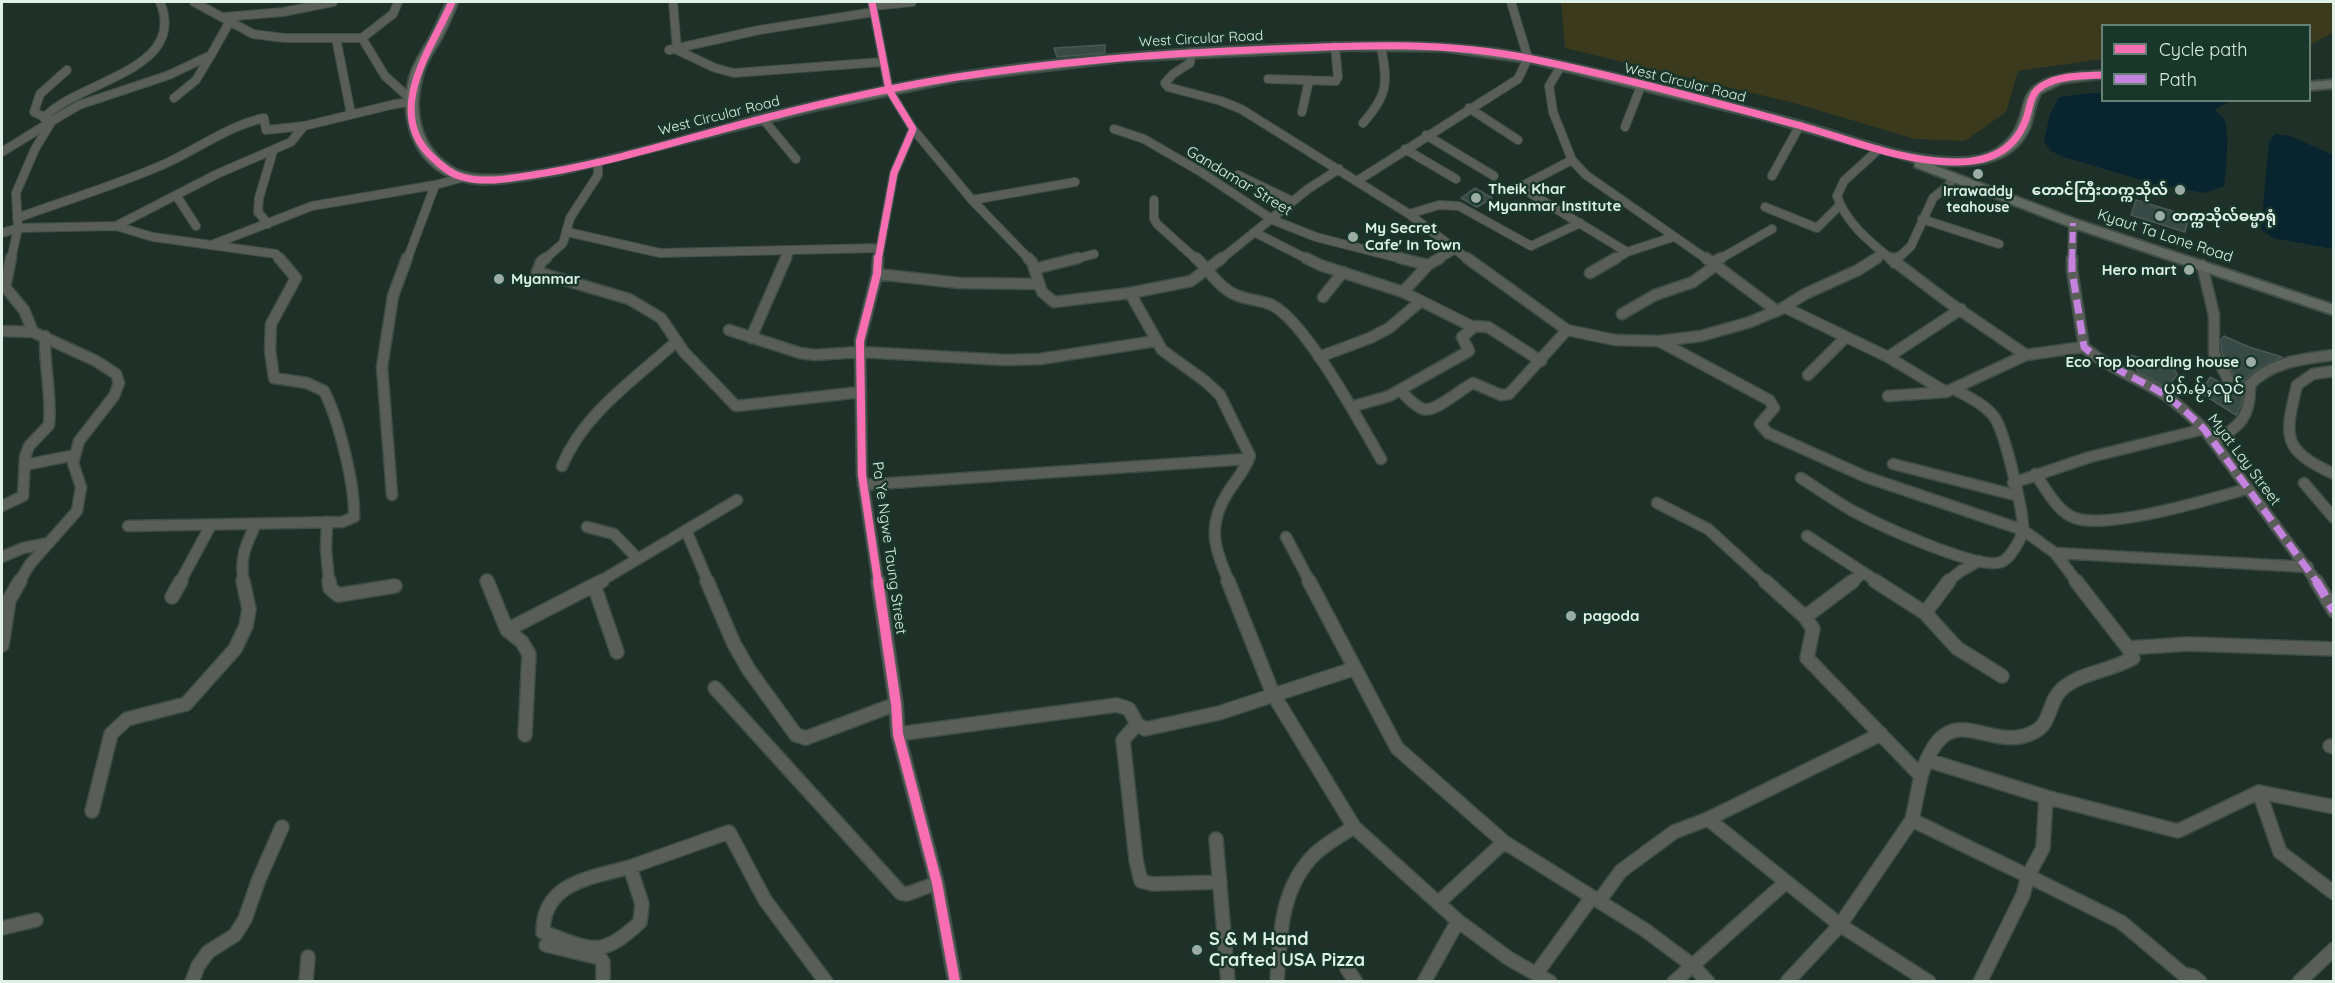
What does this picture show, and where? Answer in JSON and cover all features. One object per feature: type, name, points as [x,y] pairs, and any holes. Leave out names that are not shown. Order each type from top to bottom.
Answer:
[{"type":"street","points":[[33,332],[24,310],[5,287],[18,223],[16,192],[50,111],[75,95],[139,65],[150,56],[159,44],[166,27],[160,2]]},
{"type":"street","points":[[194,2],[253,34],[284,38],[363,38],[393,14],[398,2]]},
{"type":"street","points":[[226,19],[283,12],[333,2]]},
{"type":"street","points":[[452,2],[416,74],[414,102],[417,139],[462,178]]},
{"type":"street","points":[[673,2],[673,49]]},
{"type":"street","points":[[673,49],[873,6],[912,2]]},
{"type":"street","points":[[1357,181],[1426,135],[1518,79],[1528,58],[1511,2]]},
{"type":"street","points":[[873,6],[889,90],[913,129],[972,200],[1032,262],[1042,292],[1054,302],[1183,284],[1197,277],[1256,233],[1292,201],[1339,170]]},
{"type":"street","points":[[174,98],[195,80],[211,55],[226,19]]},
{"type":"street","points":[[336,38],[351,114]]},
{"type":"street","points":[[363,38],[385,76],[414,102]]},
{"type":"street","points":[[1268,79],[1336,81],[1338,77],[1335,46]]},
{"type":"street","name":"West Circular Road","points":[[462,178],[487,180],[555,171],[889,90],[1028,66],[1192,52],[1335,46],[1454,50],[1528,58],[1800,125],[1903,156],[1956,162],[1987,159],[2003,153],[2015,144],[2023,131],[2033,95],[2038,89],[2050,83],[2101,75]]},
{"type":"street","points":[[1363,123],[1377,109],[1386,93],[1388,81],[1381,47]]},
{"type":"street","points":[[673,49],[715,68],[734,73],[882,62]]},
{"type":"street","points":[[1192,52],[1193,60],[1190,65],[1168,78],[1165,83],[1168,87],[1221,101],[1241,109],[1409,214],[1567,330],[1615,340],[1659,341],[1701,336],[1750,322],[1780,309],[1805,294],[1858,270],[1883,254]]},
{"type":"street","points":[[2,152],[48,120],[79,105],[169,75],[211,55]]},
{"type":"street","points":[[1561,66],[1549,86],[1553,112],[1572,160],[1586,175],[1780,309],[1887,357],[1990,412],[1996,419],[2007,450],[2023,530],[2006,560],[1990,564],[1943,549],[1868,519],[1801,478]]},
{"type":"street","points":[[48,120],[34,112],[40,94],[67,70]]},
{"type":"street","points":[[1302,112],[1310,80]]},
{"type":"street","points":[[2311,86],[2334,84]]},
{"type":"street","points":[[1625,127],[1641,86]]},
{"type":"street","points":[[2,233],[18,223],[191,152],[242,123],[264,118],[266,130],[304,126],[395,104],[414,102]]},
{"type":"street","points":[[1469,108],[1518,140]]},
{"type":"street","points":[[763,119],[796,159]]},
{"type":"street","points":[[1772,176],[1800,125]]},
{"type":"street","points":[[116,225],[217,174],[273,152],[291,142],[304,126]]},
{"type":"street","name":"Pa Ye Ngwe Taung Street","points":[[913,129],[894,174],[879,248],[877,274],[860,341],[863,485],[896,704],[898,734],[937,883],[956,981]]},
{"type":"street","name":"Gandamar Street","points":[[1114,129],[1144,139],[1201,172],[1273,220],[1335,243],[1428,265]]},
{"type":"street","points":[[1426,135],[1494,177]]},
{"type":"street","points":[[1405,149],[1456,179]]},
{"type":"street","points":[[1879,149],[1875,155],[1847,176],[1837,197],[1839,206],[1858,230],[1883,254],[2026,356]]},
{"type":"street","points":[[268,224],[258,212],[259,198],[273,152]]},
{"type":"street","name":"Kyaut Ta Lone Road","points":[[1903,156],[1953,178],[2073,223],[2334,310]]},
{"type":"street","points":[[1572,160],[1520,186],[1627,252]]},
{"type":"street","points":[[598,162],[598,175],[574,210],[563,243],[541,262],[537,272],[629,299],[661,318],[676,341],[736,406],[861,392]]},
{"type":"street","points":[[1895,263],[1896,259],[1911,245],[1934,198],[1952,183],[1950,168],[1956,162]]},
{"type":"street","points":[[1238,175],[1292,201]]},
{"type":"street","points":[[211,246],[312,206],[435,185],[462,178]]},
{"type":"street","points":[[972,200],[1075,182]]},
{"type":"street","points":[[392,495],[382,367],[393,296],[435,185]]},
{"type":"street","points":[[176,195],[196,226]]},
{"type":"street","points":[[1154,200],[1156,224],[1207,268],[1216,282],[1230,292],[1266,303],[1298,327],[1351,406],[1381,459]]},
{"type":"street","points":[[1409,214],[1439,205],[1459,206],[1532,246],[1580,223]]},
{"type":"street","points":[[1765,207],[1816,228],[1839,206]]},
{"type":"street","points":[[1922,219],[1999,244]]},
{"type":"street","points":[[18,223],[116,225],[153,237],[276,254],[296,278],[271,324],[270,350],[274,378],[318,387],[326,392],[334,416],[356,512],[354,517],[342,522],[128,526]]},
{"type":"street","points":[[1888,396],[1950,391],[2026,356],[2084,347],[2072,270],[2073,223]]},
{"type":"street","points":[[1622,314],[1654,295],[1693,282],[1714,264],[1772,229]]},
{"type":"street","points":[[567,232],[660,253],[789,252],[879,248]]},
{"type":"street","points":[[1256,233],[1320,265],[1403,292],[1474,327],[1488,327],[1541,361]]},
{"type":"street","points":[[1590,273],[1627,252],[1673,237]]},
{"type":"street","points":[[1403,292],[1428,265],[1455,249]]},
{"type":"street","points":[[752,338],[789,252]]},
{"type":"street","points":[[1034,268],[1094,254]]},
{"type":"street","points":[[2202,266],[2214,315],[2214,352],[2228,379]]},
{"type":"street","points":[[1323,297],[1343,272]]},
{"type":"street","points":[[877,274],[959,283],[1039,284]]},
{"type":"street","points":[[1130,293],[1162,351],[1206,381],[1220,395],[1250,456],[1247,459],[1246,468],[1227,494],[1214,524],[1215,548],[1273,694],[1354,827],[1458,921],[1508,958],[1550,981]]},
{"type":"street","points":[[1319,357],[1389,328],[1421,302]]},
{"type":"street","points":[[1887,357],[1961,309]]},
{"type":"street","points":[[1351,406],[1400,391],[1469,351],[1462,337],[1474,327]]},
{"type":"street","points":[[729,330],[800,353],[815,355],[860,352],[1024,360],[1156,341]]},
{"type":"street","points":[[1400,391],[1424,409],[1431,410],[1437,408],[1457,391],[1473,383],[1505,395],[1509,394],[1567,330]]},
{"type":"street","points":[[2,331],[33,332],[45,336],[102,365],[116,374],[119,383],[114,396],[80,441],[75,456],[73,463],[81,487],[77,511],[30,564],[9,600],[2,645]]},
{"type":"street","points":[[2,506],[23,496],[25,465],[30,446],[49,424],[50,395],[44,361],[45,336]]},
{"type":"street","points":[[1808,375],[1845,338]]},
{"type":"street","points":[[562,466],[564,454],[572,443],[607,406],[676,341]]},
{"type":"street","points":[[1659,341],[1769,400],[1774,408],[1760,424],[1768,433],[1866,477],[2023,530],[2055,553],[2128,648],[2133,658],[2125,664],[2071,682],[2059,691],[2039,730],[2023,737],[2005,738],[1969,727],[1956,729],[1932,747],[1921,776],[1912,820],[1840,925],[1787,981]]},
{"type":"street","name":"Myat Lay Street","points":[[2084,347],[2099,360],[2164,395],[2188,413],[2204,429],[2308,567],[2334,611]]},
{"type":"street","points":[[2214,442],[2242,423],[2252,403],[2250,384],[2262,371],[2276,364],[2334,355]]},
{"type":"street","points":[[2334,371],[2313,374],[2297,385],[2288,431],[2293,449],[2310,464],[2334,474]]},
{"type":"street","points":[[2013,483],[2090,457],[2204,429]]},
{"type":"street","points":[[25,465],[75,456]]},
{"type":"street","points":[[863,485],[1247,459]]},
{"type":"street","points":[[1893,464],[2015,495]]},
{"type":"street","points":[[2035,474],[2065,510],[2075,518],[2093,522],[2176,508],[2247,489]]},
{"type":"street","points":[[2304,483],[2334,518]]},
{"type":"street","points":[[507,630],[594,585],[737,500]]},
{"type":"street","points":[[1657,503],[1708,529],[1805,617],[1813,629],[1807,658],[1921,776]]},
{"type":"street","points":[[327,522],[326,549],[330,588],[338,595],[395,586]]},
{"type":"street","points":[[92,811],[111,734],[128,719],[186,704],[235,649],[246,626],[249,609],[242,568],[244,547],[256,524]]},
{"type":"street","points":[[172,597],[211,525]]},
{"type":"street","points":[[587,528],[614,534],[638,559]]},
{"type":"street","points":[[686,530],[734,644],[749,670],[796,735],[806,738],[814,736],[896,704]]},
{"type":"street","points":[[1807,536],[1925,613],[1958,648],[2002,676]]},
{"type":"street","points":[[1286,537],[1396,748],[1504,842],[1645,930],[1692,965],[1708,981]]},
{"type":"street","points":[[2,557],[23,548],[49,543]]},
{"type":"street","points":[[2055,553],[2308,567]]},
{"type":"street","points":[[1925,613],[1938,591],[1958,570],[1979,561]]},
{"type":"street","points":[[1805,617],[1863,573]]},
{"type":"street","points":[[487,580],[507,630],[522,642],[529,654],[525,735]]},
{"type":"street","points":[[594,585],[617,652]]},
{"type":"street","points":[[2128,648],[2188,644],[2334,649]]},
{"type":"street","points":[[898,734],[1117,705],[1129,709],[1137,724],[1145,729],[1219,713],[1353,669]]},
{"type":"street","points":[[715,688],[901,893],[908,894],[937,883]]},
{"type":"street","points":[[1137,724],[1123,740],[1136,860],[1141,880],[1153,885],[1220,882]]},
{"type":"street","points":[[1536,974],[1595,899],[1621,871],[1674,832],[1708,819],[1881,734]]},
{"type":"street","points":[[1927,760],[2046,797],[2178,831],[2259,792],[2334,807]]},
{"type":"street","points":[[2259,792],[2280,852],[2334,893]]},
{"type":"street","points":[[1980,981],[2023,895],[2028,876],[2043,848],[2046,797]]},
{"type":"street","points":[[1708,819],[1840,925],[1929,981]]},
{"type":"street","points":[[1912,820],[2121,922],[2181,978],[2193,976],[2200,981]]},
{"type":"street","points":[[192,981],[198,966],[208,952],[235,935],[245,919],[259,879],[282,827]]},
{"type":"street","points":[[1277,981],[1284,909],[1293,880],[1315,853],[1354,827]]},
{"type":"street","points":[[630,867],[642,904],[640,921],[623,939],[613,946],[596,950],[543,932],[543,917],[549,903],[562,890],[729,832],[765,900],[826,981]]},
{"type":"street","points":[[1216,840],[1228,981]]},
{"type":"street","points":[[1438,903],[1504,842]]},
{"type":"street","points":[[1674,981],[1786,882]]},
{"type":"street","points":[[2,928],[36,920]]},
{"type":"street","points":[[1424,981],[1458,921]]},
{"type":"street","points":[[546,945],[600,958],[603,962],[603,981]]},
{"type":"street","points":[[2299,981],[2334,949]]},
{"type":"street","points":[[306,981],[308,957]]},
{"type":"shaded area","points":[[1561,2],[2333,2],[2334,32],[2311,44],[2311,24],[2101,24],[2101,59],[2018,71],[2006,112],[1965,141],[1915,139],[1794,103],[1565,48]]},
{"type":"water","points":[[2101,93],[2101,102],[2228,102],[2214,110],[2226,124],[2227,152],[2224,186],[2204,193],[2155,184],[2051,151],[2044,141],[2050,114],[2059,97]]},
{"type":"water","points":[[2275,134],[2290,136],[2333,155],[2333,249],[2273,238],[2261,229],[2269,142]]},
{"type":"building","points":[[1105,45],[1105,53],[1057,57],[1054,48]]},
{"type":"building","name":"Theik Khar Myanmar Institute","points":[[1475,188],[1492,198],[1477,207],[1461,198]]},
{"type":"building","name":"တက္ကသိုလ်ဓမ္မာရုံ","points":[[2136,200],[2189,216],[2185,232],[2131,215]]},
{"type":"building","name":"Eco Top boarding house","points":[[2224,336],[2249,347],[2282,357],[2255,371],[2245,379],[2240,388],[2222,353],[2221,340]]},
{"type":"building","points":[[2130,355],[2174,367],[2177,375],[2167,388],[2138,372]]},
{"type":"building","points":[[2210,377],[2243,391],[2242,403],[2236,415],[2201,393]]},
{"type":"marked path","points":[[2073,223],[2072,270],[2084,347],[2099,360],[2164,395],[2188,413],[2204,429],[2308,567],[2334,611]]},
{"type":"cycle path","points":[[452,2],[418,70],[413,94],[413,122],[420,142],[441,165],[459,176],[483,180],[561,170],[792,111],[933,81],[1083,61],[1167,54],[1382,46],[1475,50],[1505,54],[1730,107],[1913,158],[1953,162],[1979,160],[2000,153],[2009,147],[2023,129],[2033,95],[2043,86],[2068,78],[2101,75]]},
{"type":"cycle path","points":[[872,2],[889,90],[913,129],[894,173],[879,248],[877,274],[860,341],[862,475],[896,704],[898,734],[937,883],[955,982]]},
{"type":"place","name":"Irrawaddy teahouse","points":[[1978,174]]},
{"type":"place","name":"တောင်ကြီးတက္ကသိုလ်","points":[[2180,190]]},
{"type":"place","name":"Theik Khar Myanmar Institute","points":[[1476,198]]},
{"type":"place","name":"တက္ကသိုလ်ဓမ္မာရုံ","points":[[2160,216]]},
{"type":"place","name":"My Secret Cafe' In Town","points":[[1353,237]]},
{"type":"place","name":"Hero mart","points":[[2189,270]]},
{"type":"place","name":"Myanmar","points":[[499,279]]},
{"type":"place","name":"Eco Top boarding house","points":[[2251,362]]},
{"type":"place","name":"pagoda","points":[[1571,616]]},
{"type":"place","name":"S & M Hand Crafted USA Pizza","points":[[1197,950]]},
{"type":"district","name":"ပွၵ်ႉမႂ်ႇလူင်","points":[[2204,389]]}]
